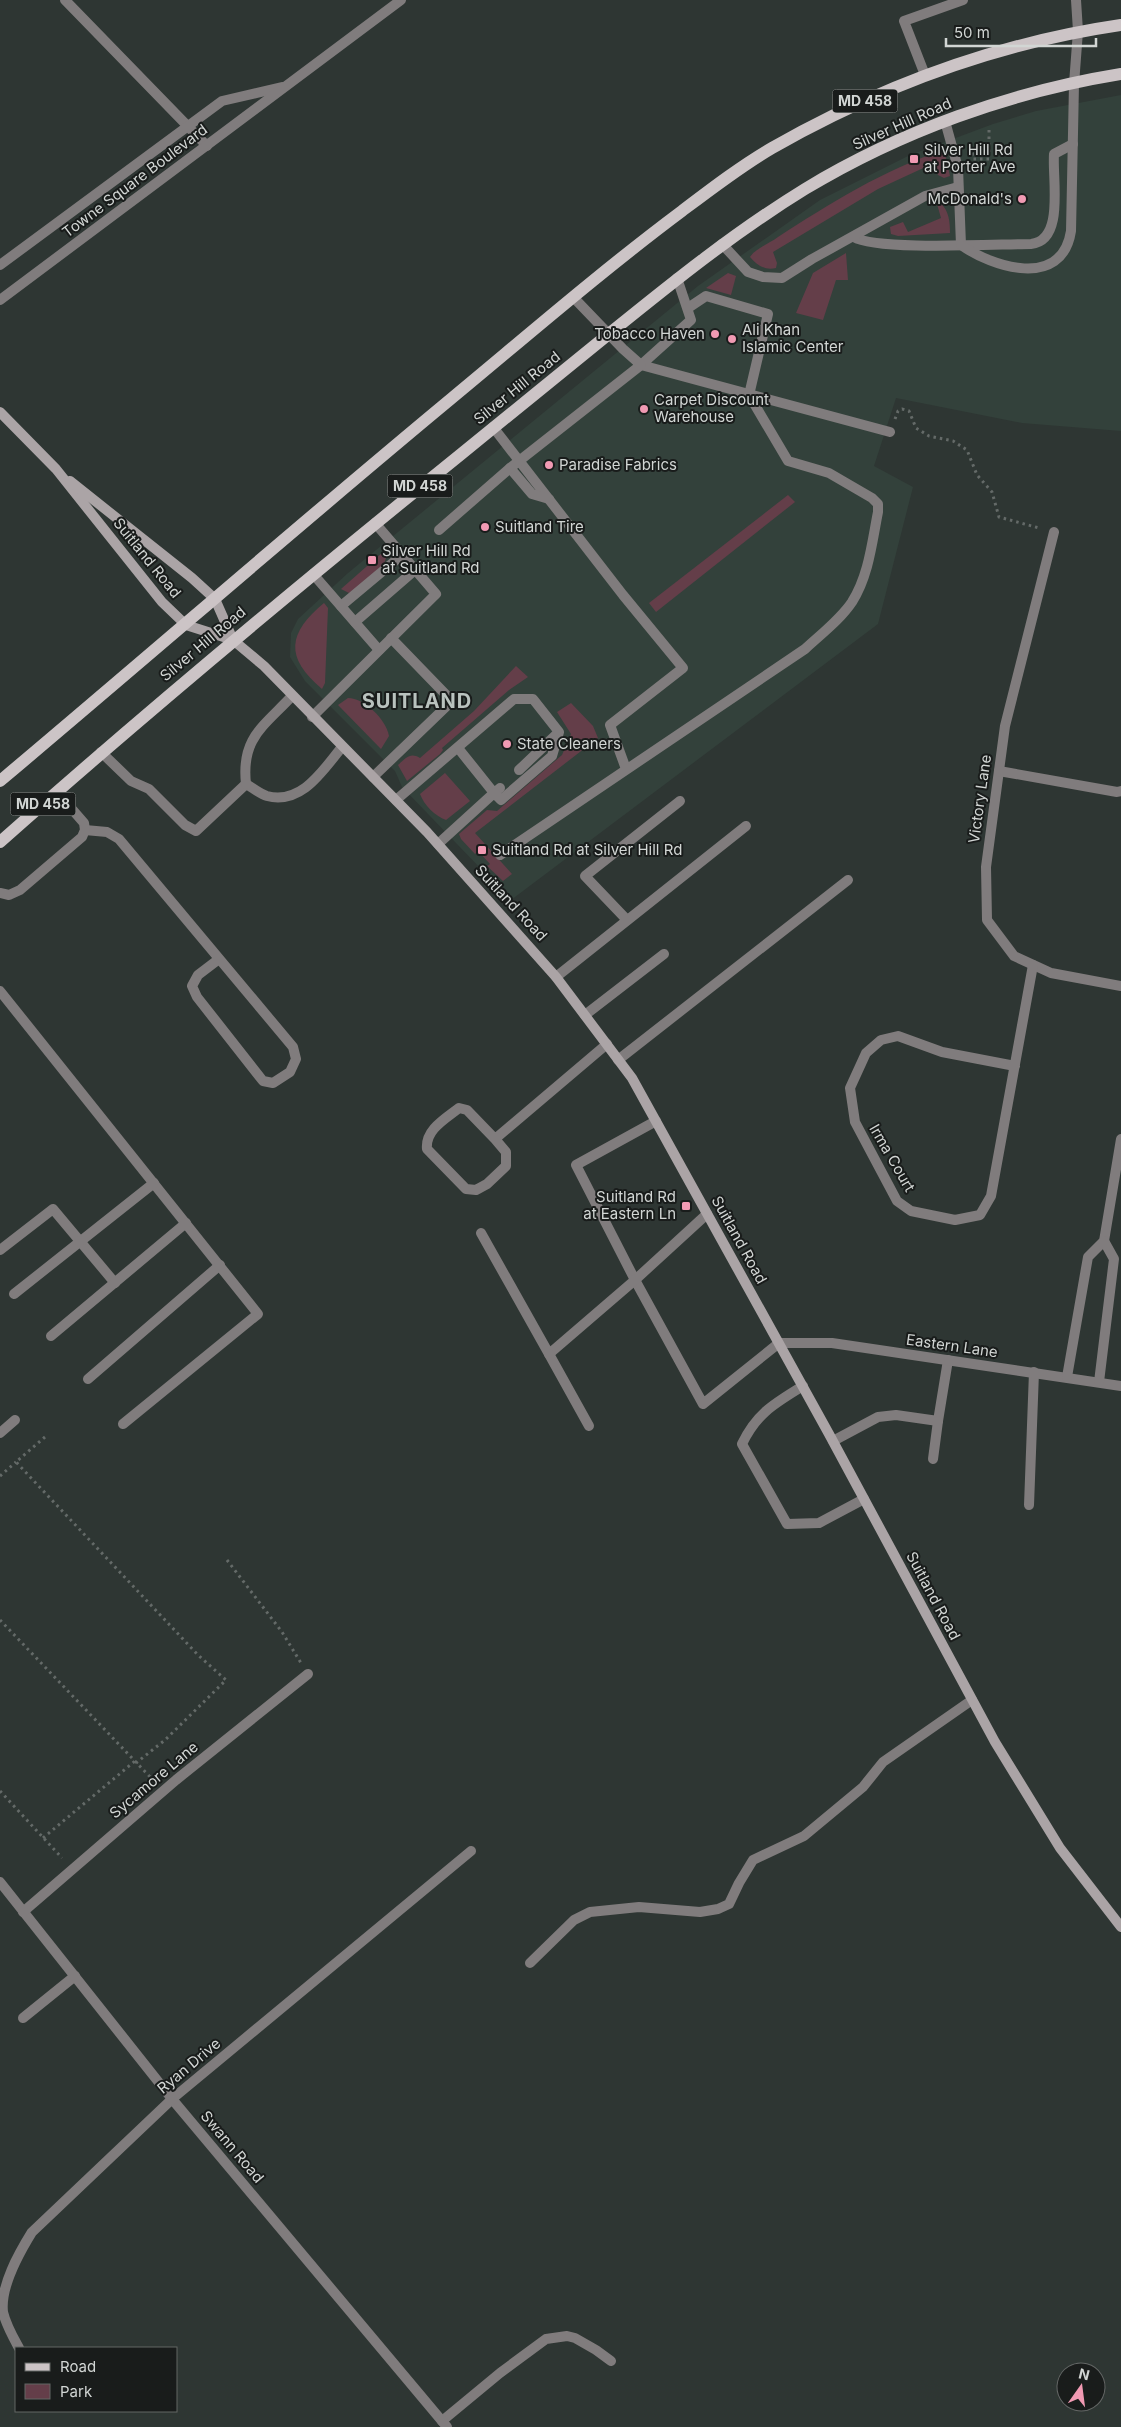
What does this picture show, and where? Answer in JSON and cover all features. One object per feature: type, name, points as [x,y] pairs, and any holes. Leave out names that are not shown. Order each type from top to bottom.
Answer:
[{"type":"main road","name":"Silver Hill Road","points":[[0,781],[419,426],[642,241],[726,178],[770,149],[848,108],[924,75],[1008,48],[1078,31],[1121,25]]},
{"type":"main road","name":"Silver Hill Road","points":[[0,842],[101,752],[313,574],[677,278],[722,244],[805,189],[840,170],[945,120],[992,105],[1121,74]]},
{"type":"main road","name":"Suitland Road","points":[[0,412],[56,469],[162,602],[186,625],[234,640],[264,666],[312,717],[396,800],[438,844],[556,977],[607,1044],[632,1078],[779,1342],[972,1700],[1060,1848],[1121,1927]]},
{"type":"main road","name":"Suitland Road","points":[[56,469],[192,578],[215,599],[234,640]]},
{"type":"street","points":[[65,0],[207,146]]},
{"type":"street","name":"Towne Square Boulevard","points":[[0,300],[401,0]]},
{"type":"street","points":[[924,75],[904,21],[963,0]]},
{"type":"street","points":[[961,244],[992,262],[1018,268],[1047,265],[1059,257],[1068,242],[1071,231],[1074,84],[1078,31],[1076,0]]},
{"type":"street","name":"Towne Square Boulevard","points":[[0,265],[222,101],[287,85]]},
{"type":"street","points":[[945,120],[958,168],[961,244]]},
{"type":"street","points":[[854,237],[878,244],[1031,244],[1041,242],[1046,238],[1053,223],[1054,154],[1073,144]]},
{"type":"street","points":[[722,244],[748,272],[763,278],[785,277],[812,259],[925,196],[958,187]]},
{"type":"street","points":[[439,530],[510,468],[641,365],[691,320],[677,278]]},
{"type":"street","points":[[500,855],[805,649],[852,602],[864,576],[878,512],[878,504],[872,498],[829,473],[788,461],[749,395],[768,314],[706,296],[688,308]]},
{"type":"street","points":[[574,298],[608,335],[641,365],[890,432]]},
{"type":"street","points":[[493,427],[622,595],[683,668],[610,725],[626,769]]},
{"type":"street","points":[[510,468],[532,494],[549,499]]},
{"type":"street","points":[[312,717],[436,594],[375,523]]},
{"type":"street","name":"Victory Lane","points":[[1054,532],[1005,726],[986,868],[988,920],[1014,956],[1050,973],[1121,986]]},
{"type":"street","points":[[341,606],[402,555]]},
{"type":"street","points":[[355,622],[415,570]]},
{"type":"street","points":[[313,574],[379,650]]},
{"type":"street","points":[[373,777],[452,701],[391,638]]},
{"type":"street","points":[[246,784],[244,763],[247,751],[255,736],[292,696]]},
{"type":"street","points":[[396,800],[514,698],[533,699],[559,732]]},
{"type":"street","points":[[519,770],[559,732]]},
{"type":"street","points":[[458,748],[497,791],[501,800],[552,756],[559,732]]},
{"type":"street","points":[[246,784],[265,796],[280,797],[296,794],[315,780],[342,747]]},
{"type":"street","points":[[101,752],[131,781],[149,788],[186,824],[196,831],[246,784]]},
{"type":"street","points":[[999,771],[1117,792],[1121,791]]},
{"type":"street","points":[[438,844],[497,791]]},
{"type":"street","points":[[0,893],[9,895],[20,890],[82,837],[85,830],[84,823],[57,792]]},
{"type":"street","points":[[627,920],[585,876],[680,801]]},
{"type":"street","points":[[556,977],[746,826]]},
{"type":"street","points":[[85,830],[107,832],[118,839],[219,959],[293,1047],[296,1059],[290,1072],[274,1083],[263,1081],[197,997],[192,986],[198,975],[219,959]]},
{"type":"street","points":[[618,1060],[848,880]]},
{"type":"street","points":[[585,1015],[664,954]]},
{"type":"street","name":"Irma Court","points":[[1015,1066],[942,1052],[898,1036],[881,1040],[866,1053],[850,1088],[855,1122],[897,1201],[911,1211],[955,1220],[980,1215],[991,1196],[1015,1066],[1033,965]]},
{"type":"street","points":[[0,991],[258,1314],[123,1424]]},
{"type":"street","points":[[496,1139],[607,1044]]},
{"type":"street","points":[[459,1108],[467,1110],[496,1139],[506,1152],[506,1166],[487,1184],[476,1190],[466,1188],[427,1149],[426,1141],[430,1132],[459,1108]]},
{"type":"street","points":[[656,1121],[576,1165],[635,1280],[704,1404],[779,1342]]},
{"type":"street","points":[[1067,1377],[1088,1257],[1104,1241],[1121,1139]]},
{"type":"street","points":[[14,1294],[154,1183]]},
{"type":"street","points":[[0,1250],[53,1209],[115,1283]]},
{"type":"street","points":[[550,1354],[707,1214]]},
{"type":"street","points":[[51,1336],[186,1223]]},
{"type":"street","points":[[480,1233],[589,1426]]},
{"type":"street","points":[[1099,1382],[1114,1259],[1104,1241]]},
{"type":"street","points":[[88,1379],[220,1266]]},
{"type":"street","name":"Eastern Lane","points":[[779,1342],[832,1343],[1121,1386]]},
{"type":"street","points":[[933,1459],[948,1360]]},
{"type":"street","points":[[1029,1506],[1034,1372]]},
{"type":"street","points":[[802,1386],[772,1405],[751,1424],[742,1444],[787,1524],[819,1523],[864,1499]]},
{"type":"street","points":[[833,1441],[878,1417],[896,1415],[938,1421]]},
{"type":"street","points":[[0,1433],[15,1420]]},
{"type":"street","name":"Sycamore Lane","points":[[23,1912],[163,1791],[308,1674]]},
{"type":"street","points":[[530,1963],[574,1920],[590,1912],[639,1907],[700,1912],[718,1909],[729,1904],[753,1860],[804,1836],[863,1787],[883,1762],[972,1700]]},
{"type":"street","name":"Ryan Drive","points":[[19,2347],[3,2311],[4,2297],[9,2275],[16,2257],[32,2232],[172,2099],[471,1851]]},
{"type":"street","name":"Swann Road","points":[[0,1882],[172,2099],[445,2424]]},
{"type":"street","points":[[23,2018],[75,1976]]},
{"type":"street","points":[[445,2424],[500,2373],[546,2339],[567,2336],[575,2338],[611,2361]]},
{"type":"path","points":[[989,130],[990,154],[974,154],[973,159],[992,159]]},
{"type":"path","points":[[890,432],[898,411],[902,409],[909,411],[912,414],[916,428],[929,436],[952,441],[967,450],[978,475],[992,492],[999,517],[1054,532]]},
{"type":"path","points":[[0,1476],[45,1437]]},
{"type":"path","points":[[16,1462],[198,1655],[226,1680],[165,1740],[43,1838]]},
{"type":"path","points":[[227,1560],[282,1632],[308,1674]]},
{"type":"path","points":[[0,1620],[163,1791]]},
{"type":"path","points":[[0,1791],[72,1869]]},
{"type":"shaded area","points":[[1121,95],[1121,431],[1022,423],[896,398],[874,466],[913,487],[878,624],[511,900],[402,787],[395,771],[305,681],[290,657],[291,633],[298,619],[348,573],[698,286],[820,200],[910,155],[993,124],[1036,111]]},
{"type":"green space","points":[[944,150],[950,176],[944,178],[938,175],[932,164],[878,189],[773,252],[777,263],[776,268],[768,269],[762,267],[750,257],[759,249],[858,188],[900,167]]},
{"type":"green space","points":[[940,203],[947,213],[950,233],[898,236],[891,234],[890,227],[903,222],[908,232],[941,218],[937,204]]},
{"type":"green space","points":[[846,253],[848,280],[836,280],[823,320],[796,313],[813,273]]},
{"type":"green space","points":[[728,273],[736,276],[731,295],[706,288]]},
{"type":"green space","points":[[788,495],[795,502],[656,612],[649,603]]},
{"type":"green space","points":[[383,552],[386,558],[384,564],[353,591],[349,593],[341,589]]},
{"type":"green space","points":[[324,603],[328,608],[325,683],[322,689],[301,666],[296,656],[295,645],[303,625]]},
{"type":"green space","points":[[516,666],[528,677],[509,690],[442,748],[443,750],[440,754],[407,781],[398,765],[411,756],[420,758],[474,711]]},
{"type":"green space","points":[[348,698],[367,706],[384,723],[389,736],[381,749],[338,705]]},
{"type":"green space","points":[[571,703],[593,726],[598,738],[475,833],[512,874],[503,881],[487,866],[490,864],[478,851],[475,854],[461,839],[459,834],[487,810],[497,811],[562,755],[571,734],[557,712]]},
{"type":"green space","points":[[445,773],[470,801],[446,820],[430,810],[420,794]]},
{"type":"place","name":"Silver Hill Rd at Porter Ave","points":[[914,159]]},
{"type":"place","name":"McDonald's","points":[[1022,199]]},
{"type":"place","name":"Tobacco Haven","points":[[715,334]]},
{"type":"place","name":"Ali Khan Islamic Center","points":[[732,339]]},
{"type":"place","name":"Carpet Discount Warehouse","points":[[644,409]]},
{"type":"place","name":"Paradise Fabrics","points":[[549,465]]},
{"type":"place","name":"Suitland Tire","points":[[485,527]]},
{"type":"place","name":"Silver Hill Rd at Suitland Rd","points":[[372,560]]},
{"type":"place","name":"State Cleaners","points":[[507,744]]},
{"type":"place","name":"Suitland Rd at Silver Hill Rd","points":[[482,850]]},
{"type":"place","name":"Suitland Rd at Eastern Ln","points":[[686,1206]]},
{"type":"district","name":"SUITLAND","points":[[417,701]]}]
